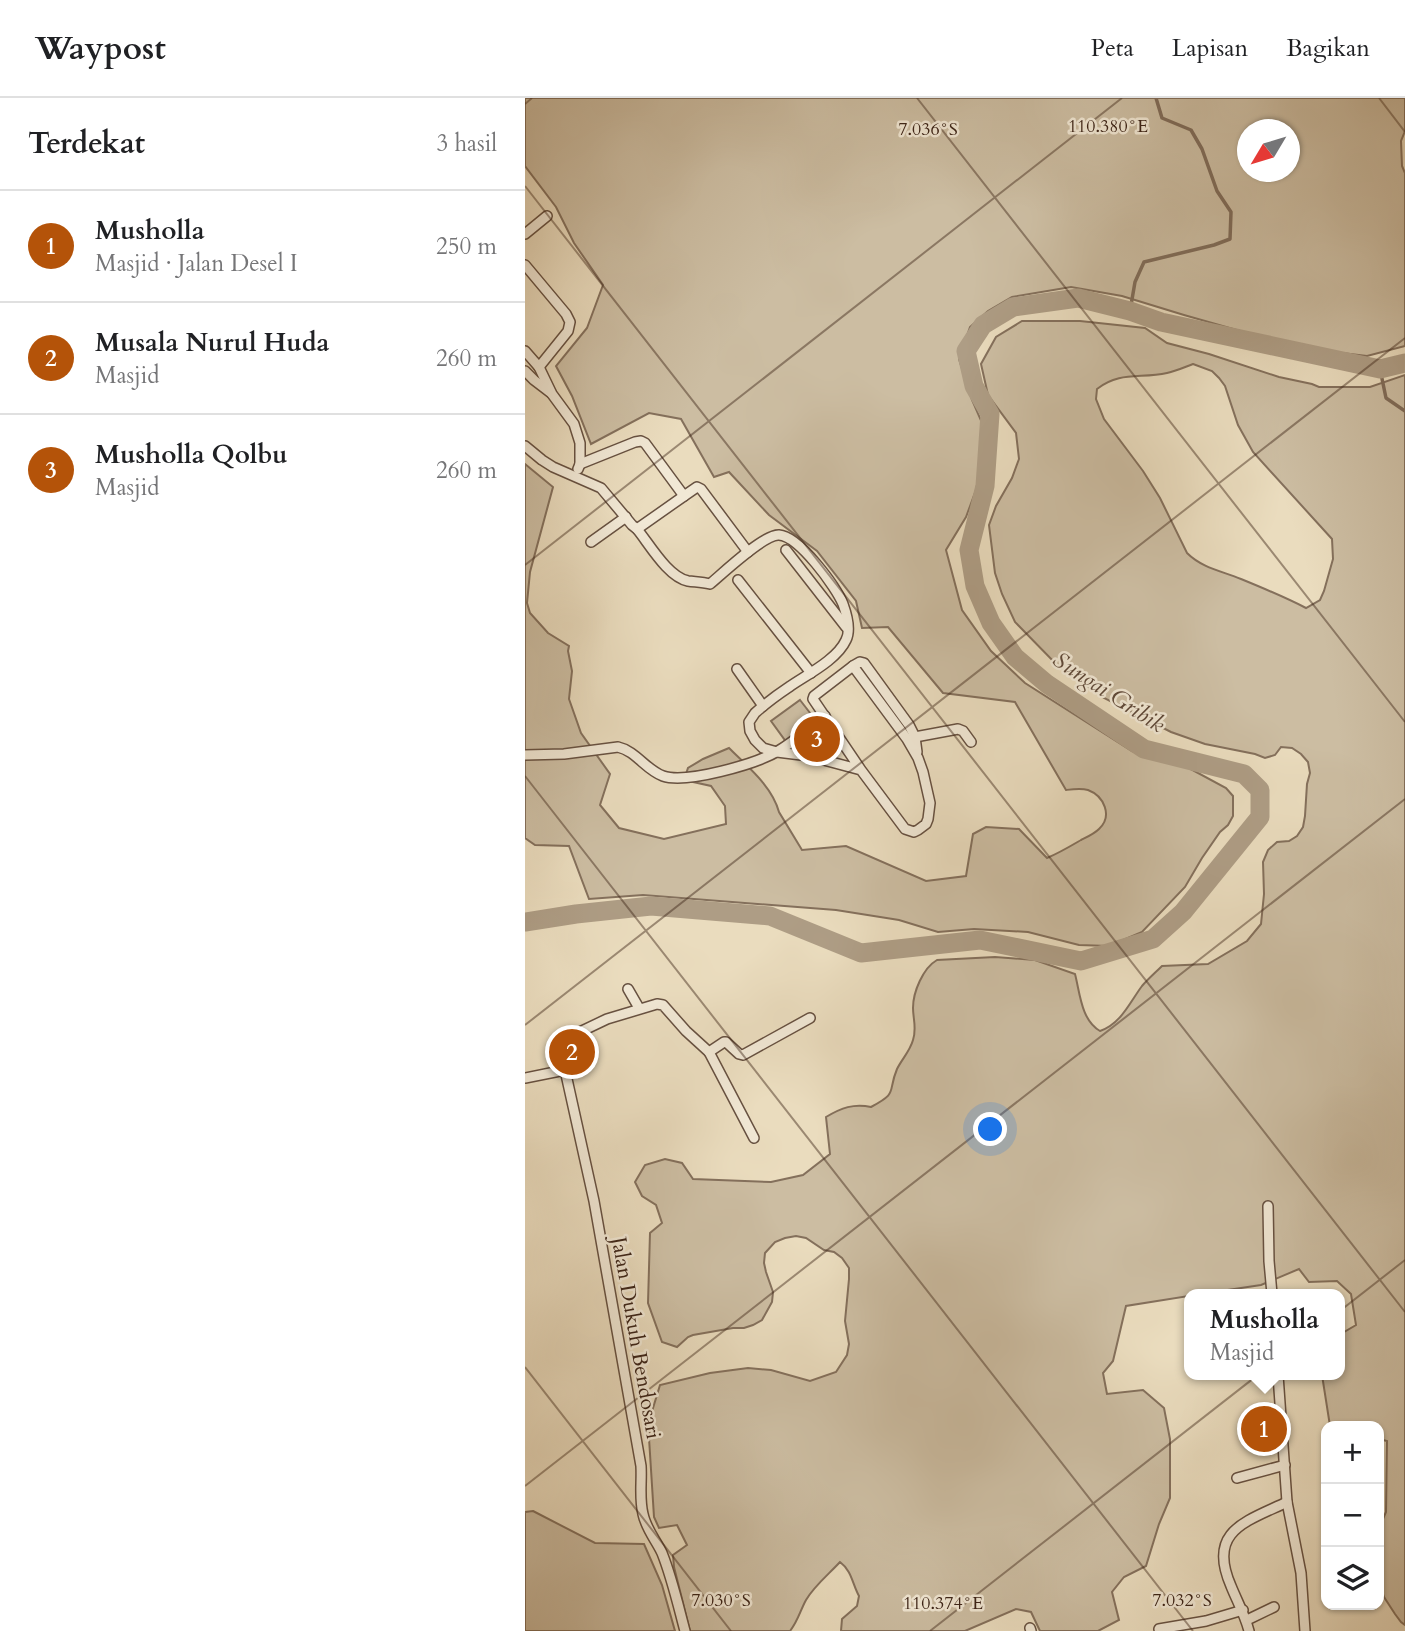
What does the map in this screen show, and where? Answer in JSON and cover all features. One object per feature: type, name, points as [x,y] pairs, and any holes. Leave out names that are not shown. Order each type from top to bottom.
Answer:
[{"type":"street","points":[[525,234],[547,216]]},
{"type":"street","points":[[525,265],[570,322],[568,331],[539,368]]},
{"type":"street","points":[[525,351],[539,368],[552,394],[574,424],[580,443],[580,464],[576,476]]},
{"type":"street","points":[[525,371],[552,394]]},
{"type":"street","points":[[580,464],[641,441],[684,496]]},
{"type":"street","points":[[525,446],[542,460],[604,490],[670,571],[686,581],[710,584],[748,552],[771,537],[779,535],[799,545],[821,569],[837,593],[843,604],[849,631],[842,648],[830,659],[755,713],[749,722],[750,731],[763,748],[809,756],[861,770]]},
{"type":"street","points":[[638,529],[697,487],[748,552]]},
{"type":"street","points":[[591,542],[626,517]]},
{"type":"street","points":[[786,550],[849,631]]},
{"type":"street","points":[[738,580],[811,673]]},
{"type":"street","points":[[853,666],[918,758],[930,803],[926,824],[914,832],[905,829],[861,770],[814,702],[814,696],[853,666],[864,663],[909,725],[915,737],[918,758]]},
{"type":"street","points":[[737,669],[763,706]]},
{"type":"street","points":[[525,755],[563,754],[618,747],[625,748],[662,776],[673,778],[709,774],[777,752],[825,716]]},
{"type":"street","points":[[915,737],[958,729],[971,741]]},
{"type":"street","points":[[628,989],[639,1008]]},
{"type":"street","name":"Jalan Dukuh Bendosari","points":[[685,1631],[666,1563],[642,1512],[642,1466],[593,1201],[559,1045],[611,1018],[657,1004],[663,1005],[709,1052]]},
{"type":"street","points":[[754,1138],[709,1052],[726,1042],[743,1055],[810,1018]]},
{"type":"street","points":[[525,1078],[565,1070]]},
{"type":"street","points":[[1268,1206],[1272,1289]]},
{"type":"street","points":[[1278,1380],[1287,1502],[1301,1573],[1305,1631]]},
{"type":"street","points":[[1237,1478],[1285,1465]]},
{"type":"street","points":[[1249,1631],[1245,1615],[1224,1571],[1222,1561],[1226,1542],[1230,1534],[1247,1521],[1287,1502]]},
{"type":"street","points":[[1160,1629],[1245,1615],[1274,1607]]},
{"type":"shaded area","points":[[525,98],[1405,98],[1405,131],[1401,141],[1402,166],[1405,173],[1405,346],[1367,356],[1300,348],[1122,296],[1071,287],[1012,297],[988,311],[970,327],[959,359],[983,425],[976,490],[966,517],[946,550],[962,610],[991,651],[1025,683],[1132,751],[1187,767],[1226,788],[1233,796],[1233,816],[1228,825],[1220,832],[1185,887],[1142,932],[1109,946],[1079,945],[1028,932],[974,929],[938,932],[899,920],[836,910],[643,895],[589,899],[569,846],[535,845],[525,838],[525,464],[553,487],[530,572],[527,603],[530,613],[548,633],[569,646],[572,671],[569,699],[581,733],[610,774],[600,805],[619,828],[664,839],[726,824],[725,806],[711,786],[684,780],[688,768],[729,748],[765,785],[802,850],[846,846],[926,881],[966,876],[973,834],[986,827],[1019,829],[1047,858],[1097,831],[1103,824],[1106,813],[1102,802],[1094,793],[1083,789],[1066,790],[1015,702],[943,693],[888,627],[862,628],[856,601],[817,551],[769,515],[729,472],[714,477],[681,419],[649,413],[591,444],[572,396],[556,366],[587,328],[603,285],[574,243],[556,207],[525,166]]},
{"type":"shaded area","points":[[1022,321],[1080,321],[1145,328],[1167,343],[1319,387],[1370,387],[1405,375],[1405,1625],[1384,1597],[1387,1441],[1384,1440],[1384,1421],[1329,1421],[1323,1380],[1345,1380],[1345,1331],[1356,1325],[1351,1294],[1337,1281],[1309,1282],[1299,1269],[1261,1285],[1234,1289],[1184,1289],[1184,1297],[1126,1306],[1113,1361],[1103,1373],[1107,1394],[1143,1390],[1164,1408],[1170,1439],[1170,1498],[1146,1566],[1124,1577],[1112,1592],[1119,1620],[1098,1631],[1040,1631],[1031,1612],[1016,1609],[965,1631],[841,1631],[842,1619],[857,1606],[859,1596],[849,1573],[840,1562],[809,1595],[790,1631],[690,1631],[673,1555],[687,1545],[677,1525],[659,1528],[654,1517],[649,1438],[650,1418],[660,1385],[710,1373],[748,1368],[771,1370],[810,1381],[836,1372],[847,1355],[849,1344],[845,1321],[849,1268],[834,1252],[824,1250],[806,1238],[785,1238],[775,1242],[765,1253],[764,1263],[773,1292],[772,1302],[762,1320],[744,1328],[693,1335],[677,1347],[662,1342],[648,1303],[650,1233],[662,1223],[656,1205],[642,1196],[635,1182],[645,1165],[665,1159],[682,1163],[693,1179],[771,1182],[803,1175],[830,1154],[826,1117],[848,1107],[871,1107],[889,1095],[897,1069],[914,1036],[913,1002],[917,988],[923,974],[937,960],[995,957],[1035,960],[1075,974],[1082,1006],[1089,1020],[1100,1031],[1107,1028],[1119,1018],[1142,986],[1162,966],[1208,964],[1247,941],[1261,924],[1263,862],[1268,850],[1277,842],[1289,841],[1297,836],[1303,827],[1310,773],[1308,762],[1301,754],[1292,748],[1281,747],[1275,755],[1265,758],[1205,744],[1171,732],[1104,698],[1058,666],[1015,622],[995,573],[989,525],[1019,459],[1016,433],[988,395],[981,364],[996,337]],"holes":[[[1193,364],[1212,371],[1225,386],[1238,425],[1253,452],[1332,539],[1333,559],[1324,591],[1320,600],[1306,608],[1206,566],[1187,553],[1160,498],[1104,419],[1096,399],[1097,389],[1114,380],[1167,373]]]},
{"type":"shaded area","points":[[800,700],[817,722],[787,743],[771,721]]},
{"type":"shaded area","points":[[533,1511],[595,1543],[644,1544],[662,1585],[675,1631],[525,1631],[525,1512]]},
{"type":"waterway","points":[[1130,311],[1135,282],[1144,262],[1230,239],[1231,212],[1217,191],[1202,149],[1191,130],[1162,118],[1156,98]]},
{"type":"waterway","name":"Sungai Gribik","points":[[525,922],[651,906],[770,916],[861,953],[980,940],[1081,961],[1153,939],[1183,912],[1260,817],[1260,790],[1244,774],[1144,749],[1047,684],[1015,657],[991,623],[975,586],[969,550],[985,486],[990,414],[974,386],[966,351],[983,325],[1013,307],[1078,298],[1161,322],[1380,369],[1405,363]]},
{"type":"waterway","points":[[1380,369],[1386,398],[1405,411]]},
{"type":"place","name":"Musholla Qolbu","points":[[817,739]]},
{"type":"place","name":"Musala Nurul Huda","points":[[572,1052]]},
{"type":"place","name":"Musholla","points":[[1264,1429]]}]
